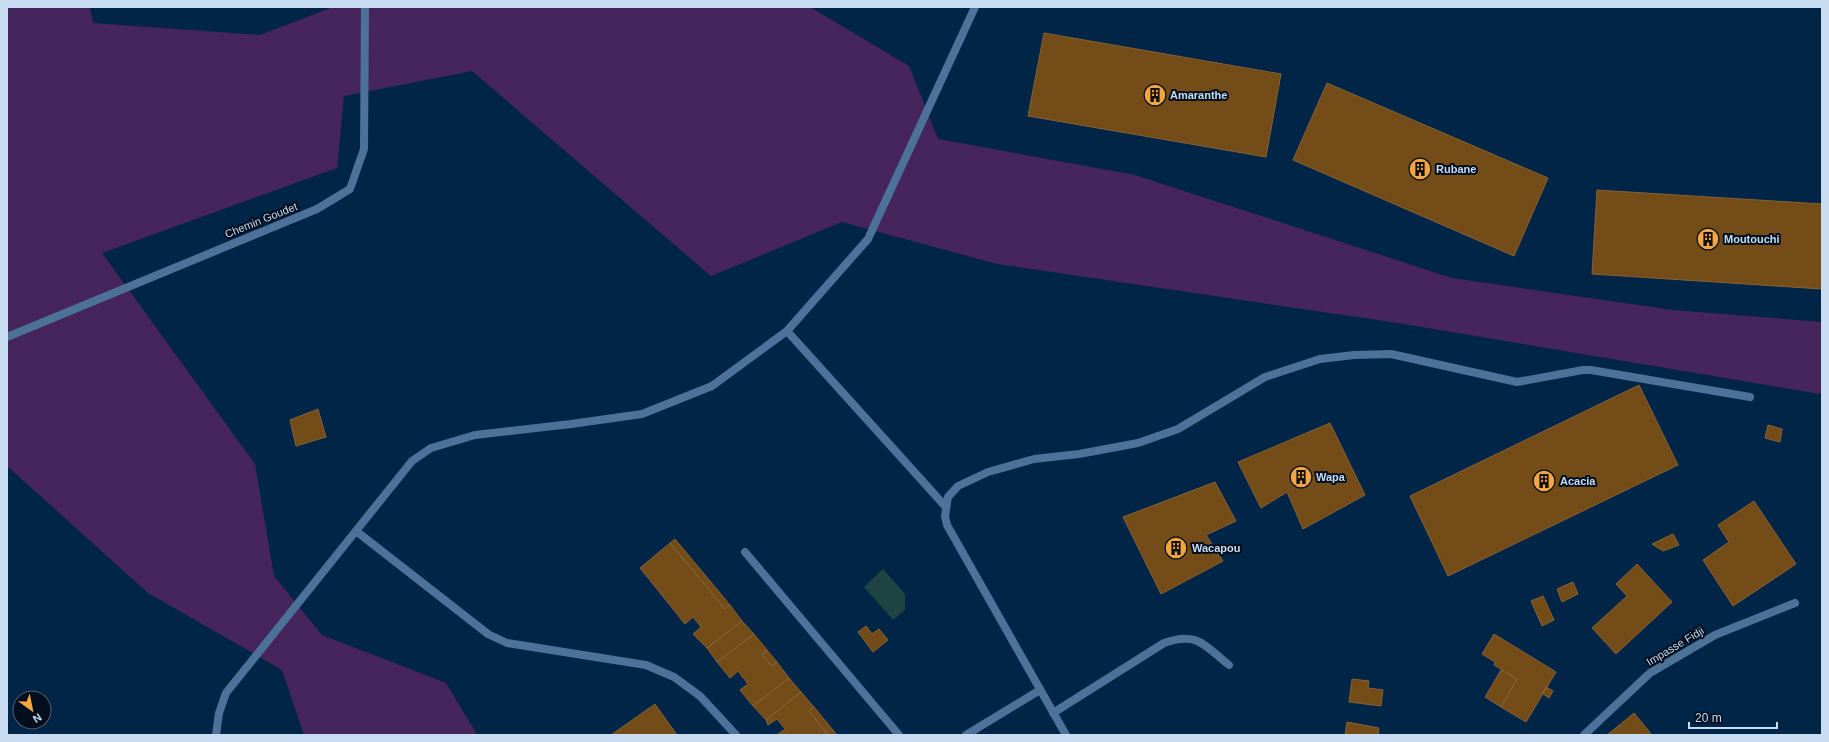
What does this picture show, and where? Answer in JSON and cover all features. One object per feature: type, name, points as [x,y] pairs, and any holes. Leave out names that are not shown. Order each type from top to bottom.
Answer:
[{"type":"street","name":"Chemin Goudet","points":[[7,337],[317,209],[350,189],[364,149],[365,7]]},
{"type":"street","points":[[216,735],[219,714],[226,693],[412,461],[431,448],[475,435],[642,414],[712,386],[787,331],[868,239],[975,7]]},
{"type":"street","points":[[787,331],[945,506]]},
{"type":"street","points":[[1066,735],[947,525],[945,506],[948,497],[958,486],[988,472],[1034,459],[1079,454],[1138,444],[1178,429],[1265,377],[1320,360],[1354,355],[1391,354],[1517,382],[1583,370],[1591,370],[1750,396]]},
{"type":"street","points":[[356,531],[488,634],[506,642],[646,665],[674,676],[700,696],[736,735]]},
{"type":"street","points":[[745,552],[899,735]]},
{"type":"street","name":"Impasse Fidji","points":[[1584,735],[1650,673],[1715,635],[1795,603]]},
{"type":"street","points":[[1053,713],[1164,643],[1176,638],[1197,639],[1229,665]]},
{"type":"street","points":[[966,735],[1040,690]]},
{"type":"shaded area","points":[[7,7],[90,7],[93,23],[260,35],[333,7],[810,7],[909,66],[938,139],[1135,175],[1452,278],[1673,310],[1822,322],[1822,390],[1820,394],[1398,323],[997,264],[842,222],[711,276],[472,71],[344,96],[337,168],[102,253],[255,464],[274,576],[322,635],[446,683],[476,733],[476,735],[304,735],[282,670],[148,593],[7,466]]},
{"type":"shaded area","points":[[883,569],[905,594],[905,610],[893,620],[864,587]]},
{"type":"building","name":"Amaranthe","points":[[1044,33],[1281,74],[1266,157],[1028,116]]},
{"type":"building","name":"Rubane","points":[[1327,83],[1548,178],[1514,256],[1293,160]]},
{"type":"building","name":"Moutouchi","points":[[1597,190],[1822,204],[1822,289],[1592,274]]},
{"type":"building","name":"Acacia","points":[[1639,385],[1678,465],[1448,576],[1410,496]]},
{"type":"building","points":[[318,409],[326,437],[296,446],[290,420]]},
{"type":"building","name":"Wapa","points":[[1330,423],[1365,495],[1303,529],[1287,492],[1261,508],[1238,462]]},
{"type":"building","points":[[1768,425],[1782,429],[1780,442],[1765,438]]},
{"type":"building","name":"Wacapou","points":[[1215,482],[1236,521],[1206,535],[1223,561],[1161,594],[1123,517]]},
{"type":"building","points":[[1754,501],[1796,564],[1733,606],[1703,560],[1729,542],[1718,525]]},
{"type":"building","points":[[1673,534],[1679,545],[1663,551],[1652,544]]},
{"type":"building","points":[[675,539],[730,605],[725,609],[670,543]]},
{"type":"building","points":[[670,543],[725,609],[730,605],[742,621],[707,648],[693,634],[701,627],[693,617],[685,624],[640,568]]},
{"type":"building","points":[[1637,564],[1672,602],[1616,654],[1592,628],[1627,596],[1616,584]]},
{"type":"building","points":[[1573,582],[1578,594],[1562,602],[1557,589]]},
{"type":"building","points":[[1543,596],[1554,620],[1542,626],[1531,601]]},
{"type":"building","points":[[742,621],[754,634],[717,662],[707,648]]},
{"type":"building","points":[[866,626],[872,634],[879,629],[888,640],[873,652],[858,632]]},
{"type":"building","points":[[754,634],[767,650],[762,654],[772,666],[777,662],[789,678],[753,706],[740,690],[748,684],[738,671],[730,678],[717,662]]},
{"type":"building","points":[[1494,634],[1556,672],[1526,722],[1501,707],[1517,679],[1494,665],[1495,662],[1482,654]]},
{"type":"building","points":[[767,650],[777,662],[772,666],[762,654]]},
{"type":"building","points":[[1501,670],[1517,679],[1501,707],[1485,697]]},
{"type":"building","points":[[789,678],[801,692],[766,720],[753,706]]},
{"type":"building","points":[[1352,679],[1369,681],[1368,688],[1383,690],[1381,706],[1349,702]]},
{"type":"building","points":[[1546,687],[1553,691],[1549,698],[1542,693]]},
{"type":"building","points":[[801,692],[814,707],[809,711],[828,735],[777,735],[785,729],[777,719],[768,725],[766,720]]},
{"type":"building","points":[[655,704],[677,735],[611,735]]},
{"type":"building","points":[[814,707],[837,735],[828,735],[809,711]]},
{"type":"building","points":[[1634,713],[1652,735],[1607,735]]},
{"type":"building","points":[[1347,722],[1379,728],[1378,735],[1345,735]]},
{"type":"place","name":"Amaranthe","points":[[1155,95]]},
{"type":"place","name":"Rubane","points":[[1420,169]]},
{"type":"place","name":"Moutouchi","points":[[1708,239]]},
{"type":"place","name":"Wapa","points":[[1301,477]]},
{"type":"place","name":"Acacia","points":[[1544,481]]},
{"type":"place","name":"Wacapou","points":[[1176,548]]}]
